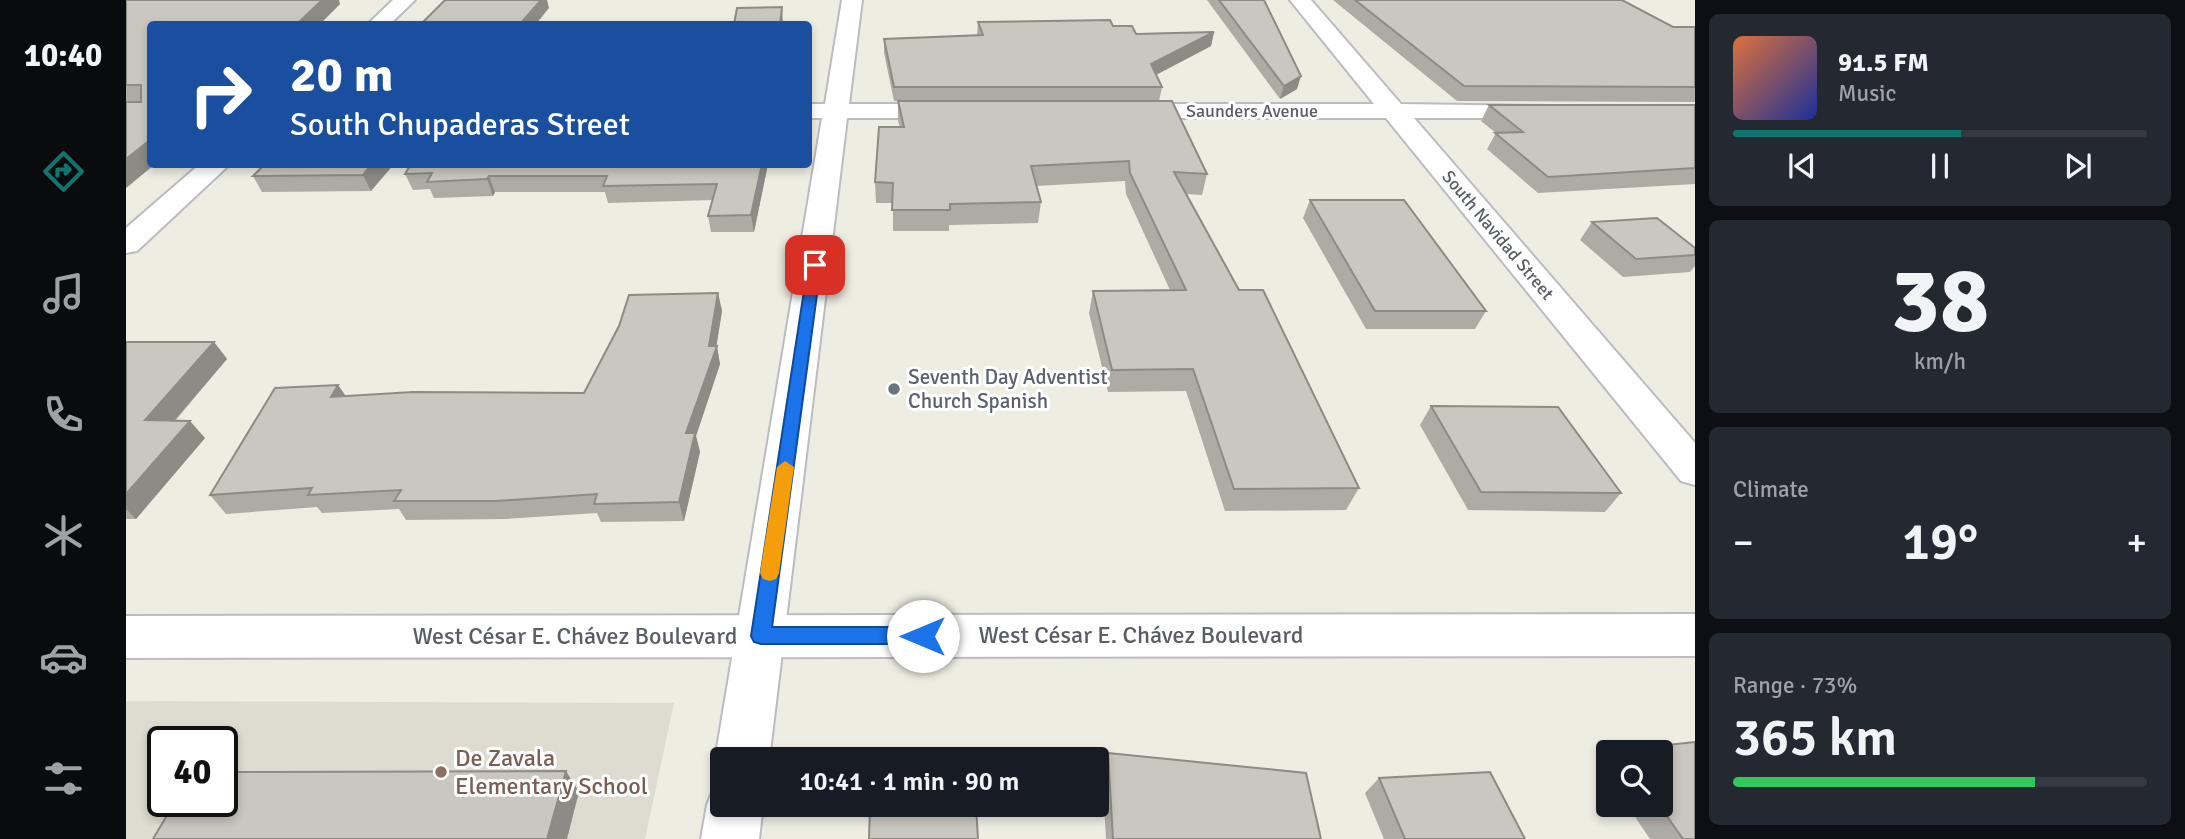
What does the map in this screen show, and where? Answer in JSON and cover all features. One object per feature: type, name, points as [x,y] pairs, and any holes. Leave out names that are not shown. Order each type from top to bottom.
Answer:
[{"type":"street","points":[[380,21],[405,0]]},
{"type":"street","points":[[744,747],[761,636],[823,111],[852,0]]},
{"type":"street","name":"South Navidad Street","points":[[1300,0],[1695,470]]},
{"type":"street","points":[[823,111],[976,111]]},
{"type":"street","name":"Saunders Avenue","points":[[1101,111],[1558,111]]},
{"type":"street","points":[[126,244],[212,168]]},
{"type":"street","name":"West César E. Chávez Boulevard","points":[[126,636],[1695,635]]},
{"type":"street","points":[[730,839],[733,817]]},
{"type":"shaded area","name":"De Zavala Elementary School","points":[[126,701],[674,703],[645,839],[126,839]]},
{"type":"building","points":[[126,0],[322,0],[300,21],[147,21],[147,142],[126,159],[126,102],[141,102],[141,85],[126,85]]},
{"type":"building","points":[[445,0],[541,0],[523,21],[424,21]]},
{"type":"building","points":[[1219,0],[1264,0],[1301,76],[1284,86]]},
{"type":"building","points":[[1355,0],[1622,0],[1673,27],[1695,27],[1695,87],[1464,86]]},
{"type":"building","points":[[782,7],[780,21],[735,21],[737,8]]},
{"type":"building","points":[[1110,20],[1113,26],[1132,26],[1136,34],[1214,32],[1151,64],[1162,87],[894,87],[884,39],[983,35],[978,22]]},
{"type":"building","points":[[898,101],[1172,101],[1207,174],[1174,172],[1239,290],[1263,290],[1359,488],[1234,489],[1193,369],[1112,370],[1093,291],[1186,290],[1130,173],[1129,161],[1031,166],[1041,202],[950,204],[950,210],[892,210],[893,183],[875,182],[879,127],[904,127]]},
{"type":"building","points":[[1489,105],[1695,105],[1695,168],[1548,177],[1495,133],[1523,132]]},
{"type":"building","points":[[261,168],[369,168],[363,175],[253,176]]},
{"type":"building","points":[[409,168],[761,168],[751,215],[708,216],[717,184],[603,186],[607,176],[489,176],[487,179],[427,182],[432,173],[405,174]]},
{"type":"building","points":[[1310,200],[1404,200],[1486,311],[1375,311]]},
{"type":"building","points":[[1657,218],[1695,248],[1695,255],[1636,259],[1592,222]]},
{"type":"building","points":[[718,293],[709,346],[717,346],[686,433],[695,433],[679,502],[594,504],[597,494],[496,501],[394,501],[401,490],[308,495],[312,488],[210,495],[275,388],[338,385],[331,397],[413,392],[584,393],[619,326],[629,295]]},
{"type":"building","points":[[126,342],[214,342],[145,420],[190,421],[126,494]]},
{"type":"building","points":[[1431,406],[1558,407],[1621,493],[1481,492]]},
{"type":"building","points":[[1695,742],[1695,839],[1683,839],[1667,817],[1673,817],[1673,744]]},
{"type":"building","points":[[1109,753],[1306,773],[1321,839],[1113,839]]},
{"type":"building","points":[[566,771],[547,839],[153,839],[166,817],[238,817],[238,772]]},
{"type":"building","points":[[1490,772],[1525,839],[1405,839],[1379,778]]},
{"type":"building","points":[[870,817],[977,817],[978,839],[869,839]]},
{"type":"slow traffic","points":[[770,573],[785,467]]},
{"type":"place","name":"Seventh Day Adventist Church Spanish","points":[[894,389]]},
{"type":"place","name":"De Zavala Elementary School","points":[[441,772]]},
{"type":"route","points":[[815,265],[761,636],[923,636]]}]
